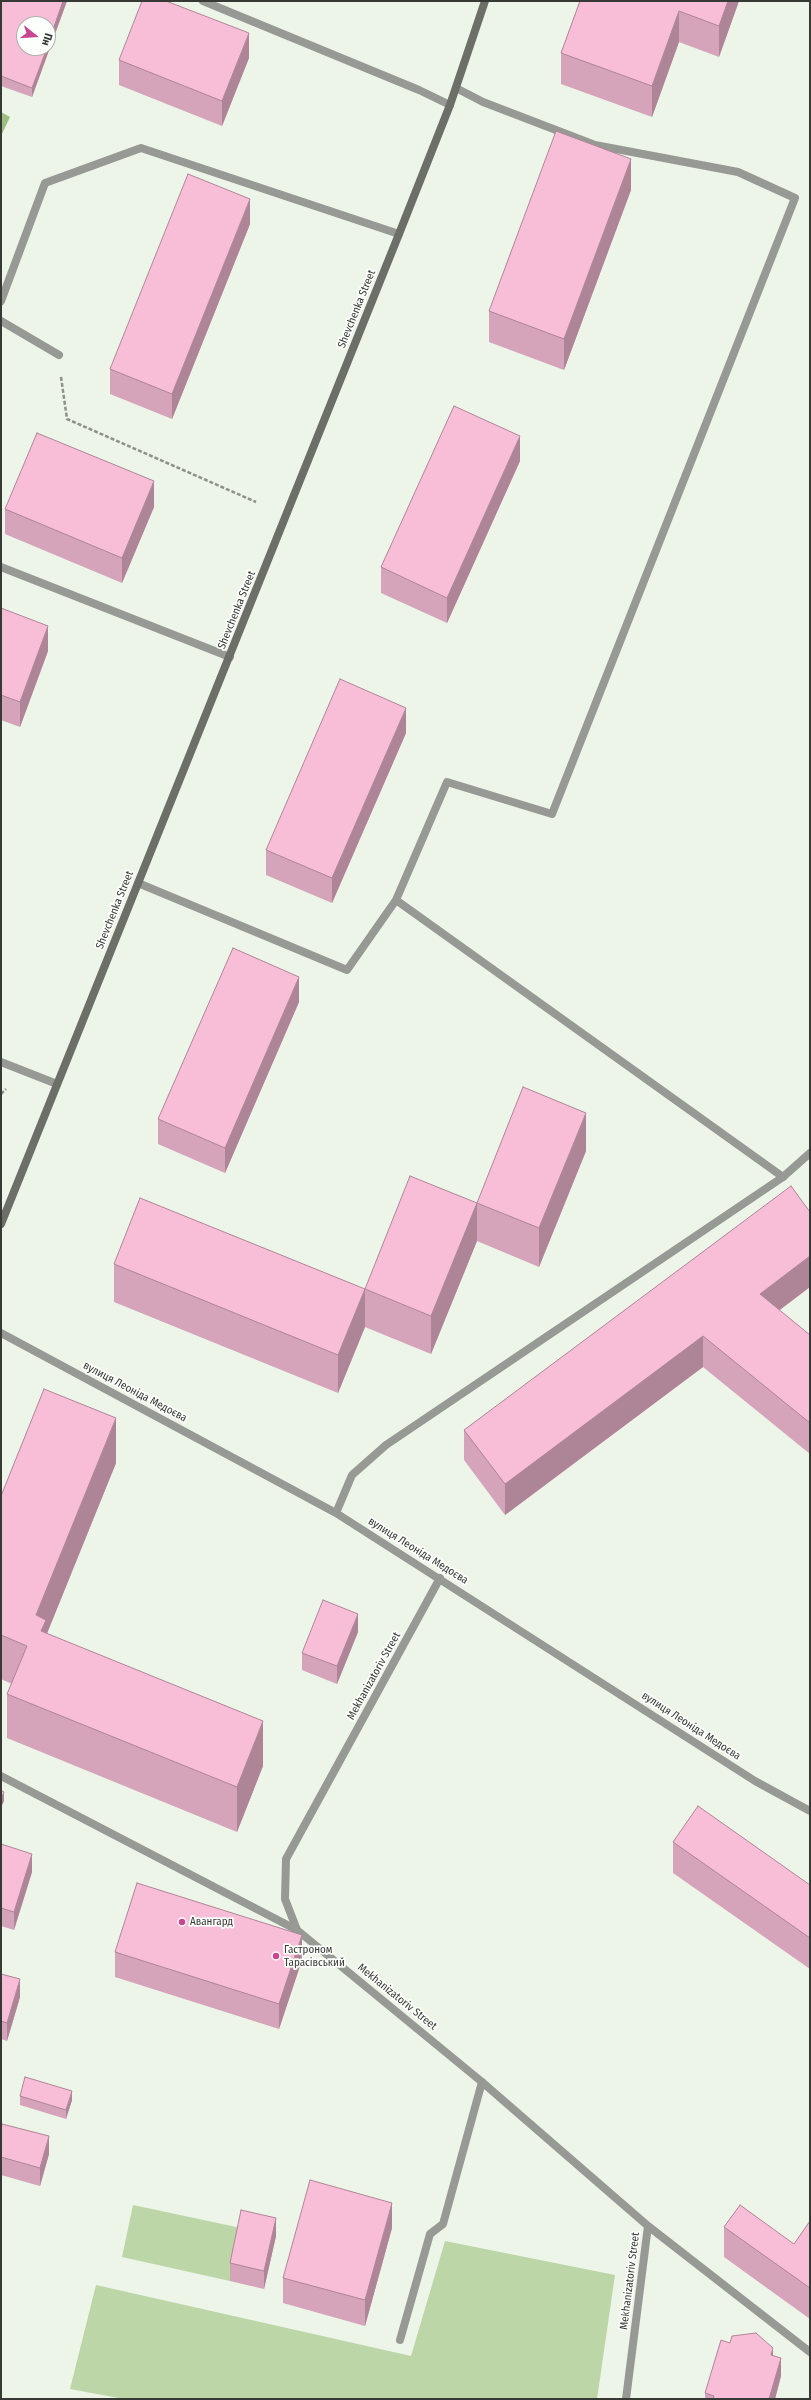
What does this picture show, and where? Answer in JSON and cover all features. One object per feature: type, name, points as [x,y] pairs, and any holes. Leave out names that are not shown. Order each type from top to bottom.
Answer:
[{"type":"main road","name":"Shevchenka Street","points":[[1,1224],[399,234],[450,105],[485,1]]},
{"type":"street","points":[[202,1],[419,90],[450,105]]},
{"type":"street","points":[[138,883],[347,970],[396,900],[447,782],[552,814],[795,198],[738,172],[595,145],[483,102],[456,88]]},
{"type":"street","points":[[1,301],[45,183],[141,148],[399,234]]},
{"type":"street","points":[[1,321],[59,355]]},
{"type":"street","points":[[1,567],[230,657]]},
{"type":"street","points":[[396,900],[783,1177]]},
{"type":"street","points":[[1,1062],[57,1084]]},
{"type":"street","points":[[336,1513],[352,1475],[386,1444],[783,1177],[810,1153]]},
{"type":"street","name":"вулиця Леоніда Медоєва","points":[[1,1333],[336,1513],[440,1578],[755,1781],[810,1811]]},
{"type":"street","name":"Mekhanizatoriv Street","points":[[440,1578],[286,1859],[285,1899],[297,1930],[482,2082],[648,2226],[626,2399]]},
{"type":"street","points":[[1,1776],[297,1930]]},
{"type":"street","points":[[400,2340],[430,2234],[444,2224],[482,2082]]},
{"type":"street","points":[[648,2226],[810,2352]]},
{"type":"path","points":[[59,355],[66,419],[256,502]]},
{"type":"green space","points":[[1,112],[10,117],[1,136]]},
{"type":"green space","points":[[133,2205],[241,2228],[230,2281],[122,2257]]},
{"type":"green space","points":[[445,2241],[615,2275],[597,2399],[124,2399],[70,2389],[96,2285],[411,2356]]},
{"type":"building","points":[[1,1],[63,1],[56,21],[56,16],[16,16],[16,56],[44,56],[32,88],[1,76]]},
{"type":"building","points":[[142,1],[166,1],[249,33],[222,101],[119,60]]},
{"type":"building","points":[[580,1],[728,1],[719,26],[679,11],[652,86],[561,53]]},
{"type":"building","points":[[556,131],[631,159],[564,339],[489,311]]},
{"type":"building","points":[[188,174],[250,199],[172,394],[110,369]]},
{"type":"building","points":[[454,406],[520,436],[447,598],[381,567]]},
{"type":"building","points":[[37,433],[154,481],[122,558],[5,509]]},
{"type":"building","points":[[1,608],[48,626],[20,702],[1,695]]},
{"type":"building","points":[[340,679],[406,708],[332,878],[266,850]]},
{"type":"building","points":[[233,948],[299,977],[225,1148],[158,1119]]},
{"type":"building","points":[[523,1087],[586,1113],[539,1228],[477,1203]]},
{"type":"building","points":[[410,1176],[477,1203],[431,1316],[365,1289]]},
{"type":"building","points":[[791,1186],[810,1212],[810,1256],[760,1294],[810,1335],[810,1423],[703,1336],[505,1484],[464,1430]]},
{"type":"building","points":[[140,1198],[365,1289],[338,1355],[114,1264]]},
{"type":"building","points":[[44,1389],[116,1418],[36,1615],[46,1620],[41,1631],[263,1721],[237,1787],[7,1694],[27,1646],[1,1635],[1,1496]]},
{"type":"building","points":[[323,1600],[358,1614],[337,1666],[302,1653]]},
{"type":"building","points":[[1,1790],[4,1792],[1,1799]]},
{"type":"building","points":[[698,1806],[810,1885],[810,1938],[673,1842]]},
{"type":"building","points":[[1,1844],[32,1854],[14,1912],[1,1908]]},
{"type":"building","points":[[137,1883],[302,1935],[279,2004],[115,1952]]},
{"type":"building","points":[[1,1974],[20,1979],[7,2023],[1,2021]]},
{"type":"building","points":[[25,2077],[72,2091],[66,2110],[20,2096]]},
{"type":"building","points":[[2,2124],[49,2136],[40,2168],[1,2157]]},
{"type":"building","points":[[310,2180],[392,2203],[365,2300],[283,2278]]},
{"type":"building","points":[[740,2205],[794,2244],[810,2221],[810,2288],[724,2227]]},
{"type":"building","points":[[241,2210],[276,2218],[264,2271],[230,2263]]},
{"type":"building","points":[[756,2333],[773,2348],[771,2355],[781,2358],[769,2399],[713,2399],[714,2396],[705,2393],[721,2340],[730,2343],[732,2336]]},
{"type":"place","name":"Авангард","points":[[182,1922]]},
{"type":"place","name":"Гастроном Тарасівський","points":[[276,1956]]}]
